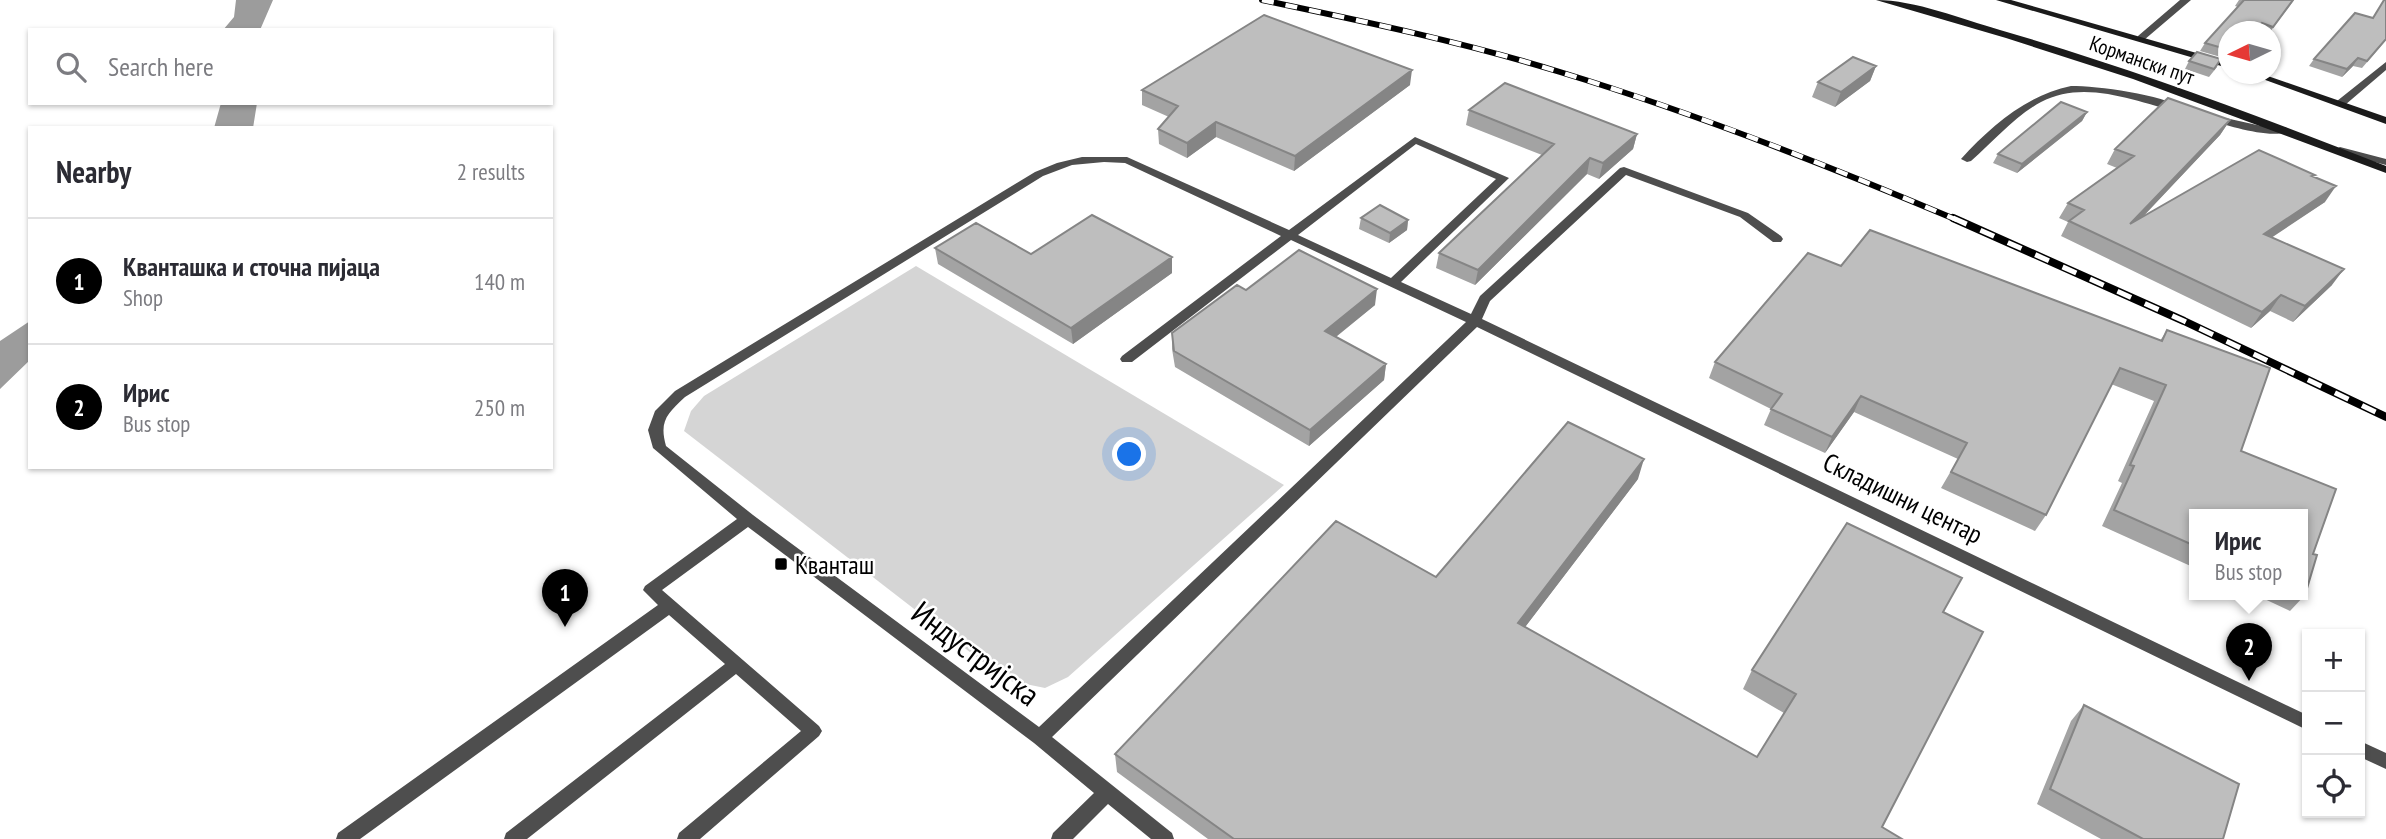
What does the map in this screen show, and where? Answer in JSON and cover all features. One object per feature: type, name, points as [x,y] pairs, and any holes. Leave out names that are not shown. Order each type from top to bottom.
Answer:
[{"type":"street","name":"Кормански пут","points":[[1881,0],[2066,54],[2286,130],[2386,170]]},
{"type":"street","points":[[2001,0],[2218,62]]},
{"type":"street","points":[[2141,38],[2186,0]]},
{"type":"street","points":[[2341,103],[2386,65]]},
{"type":"street","points":[[2281,83],[2386,121]]},
{"type":"street","points":[[1967,159],[2038,100],[2057,93],[2105,91],[2184,110]]},
{"type":"street","points":[[2197,114],[2266,130],[2286,130]]},
{"type":"street","points":[[1128,359],[1287,235],[1415,140],[1503,178],[1392,284]]},
{"type":"street","points":[[2336,149],[2386,162]]},
{"type":"street","name":"Индустријска","points":[[1165,839],[1040,738],[748,519],[660,448],[654,430],[662,411],[680,394],[1039,174],[1075,160],[1127,160],[1287,235]]},
{"type":"street","points":[[1040,738],[1475,320],[1484,299],[1624,170],[1744,215],[1777,239]]},
{"type":"street","name":"Складишни центар","points":[[1287,235],[1475,320],[2302,721]]},
{"type":"street","points":[[686,839],[813,731],[651,590],[748,519]]},
{"type":"street","points":[[345,839],[669,606]]},
{"type":"street","points":[[513,839],[737,664]]},
{"type":"street","points":[[2365,751],[2386,761]]},
{"type":"street","points":[[1060,839],[1107,792]]},
{"type":"shaded area","points":[[236,0],[273,0],[261,28],[225,28],[234,17]]},
{"type":"shaded area","points":[[220,105],[257,105],[253,126],[215,126]]},
{"type":"shaded area","points":[[916,266],[1284,485],[1068,677],[1045,688],[1006,680],[684,431],[691,411],[704,396]]},
{"type":"shaded area","points":[[28,322],[28,362],[0,389],[0,341]]},
{"type":"building","points":[[2244,0],[2293,0],[2277,21],[2225,21]]},
{"type":"building","points":[[2384,0],[2386,39],[2367,61],[2358,58],[2347,69],[2314,59],[2355,13],[2373,18]]},
{"type":"building","points":[[1264,15],[1412,70],[1295,156],[1216,122],[1187,143],[1158,129],[1178,106],[1142,90]]},
{"type":"building","points":[[2218,29],[2218,47],[2205,43]]},
{"type":"building","points":[[2197,52],[2218,58],[2214,69],[2189,61]]},
{"type":"building","points":[[1853,57],[1876,66],[1841,92],[1818,82]]},
{"type":"building","points":[[1505,83],[1637,134],[1603,163],[1590,158],[1478,270],[1439,253],[1554,144],[1469,110]]},
{"type":"building","points":[[2168,98],[2230,120],[2130,224],[2259,150],[2315,175],[2312,176],[2336,186],[2264,234],[2344,269],[2305,306],[2281,295],[2262,312],[2069,221],[2084,210],[2068,203],[2134,156],[2115,149]]},
{"type":"building","points":[[2061,102],[2087,112],[2022,164],[1998,154]]},
{"type":"building","points":[[1380,205],[1408,220],[1390,233],[1361,218]]},
{"type":"building","points":[[1092,215],[1172,257],[1071,328],[935,248],[976,223],[1031,254]]},
{"type":"building","points":[[1870,230],[2162,341],[2167,330],[2270,368],[2241,451],[2336,489],[2313,554],[2317,555],[2308,585],[2308,509],[2189,509],[2189,543],[2114,510],[2134,466],[2130,465],[2166,385],[2120,368],[2046,515],[1951,472],[1967,443],[1861,396],[1832,437],[1771,409],[1782,394],[1715,362],[1808,253],[1841,266]]},
{"type":"building","points":[[1299,250],[1377,289],[1325,331],[1386,364],[1310,430],[1174,351],[1172,333],[1237,285],[1246,290]]},
{"type":"building","points":[[1568,422],[1644,459],[1518,623],[1757,757],[1796,694],[1752,670],[1847,523],[1962,578],[1943,612],[1983,632],[1882,827],[1902,839],[1234,839],[1115,754],[1336,521],[1436,577]]},
{"type":"building","points":[[2084,705],[2239,784],[2223,839],[2143,839],[2050,789]]},
{"type":"railway","points":[[1262,0],[1449,42],[1610,88],[1760,141],[1957,220]]},
{"type":"railway","points":[[1953,218],[2184,321],[2386,417]]},
{"type":"place","name":"Кванташ","points":[[781,564]]},
{"type":"place","name":"Кванташка и сточна пијаца","points":[[565,627]]},
{"type":"place","name":"Ирис","points":[[2249,681]]}]
